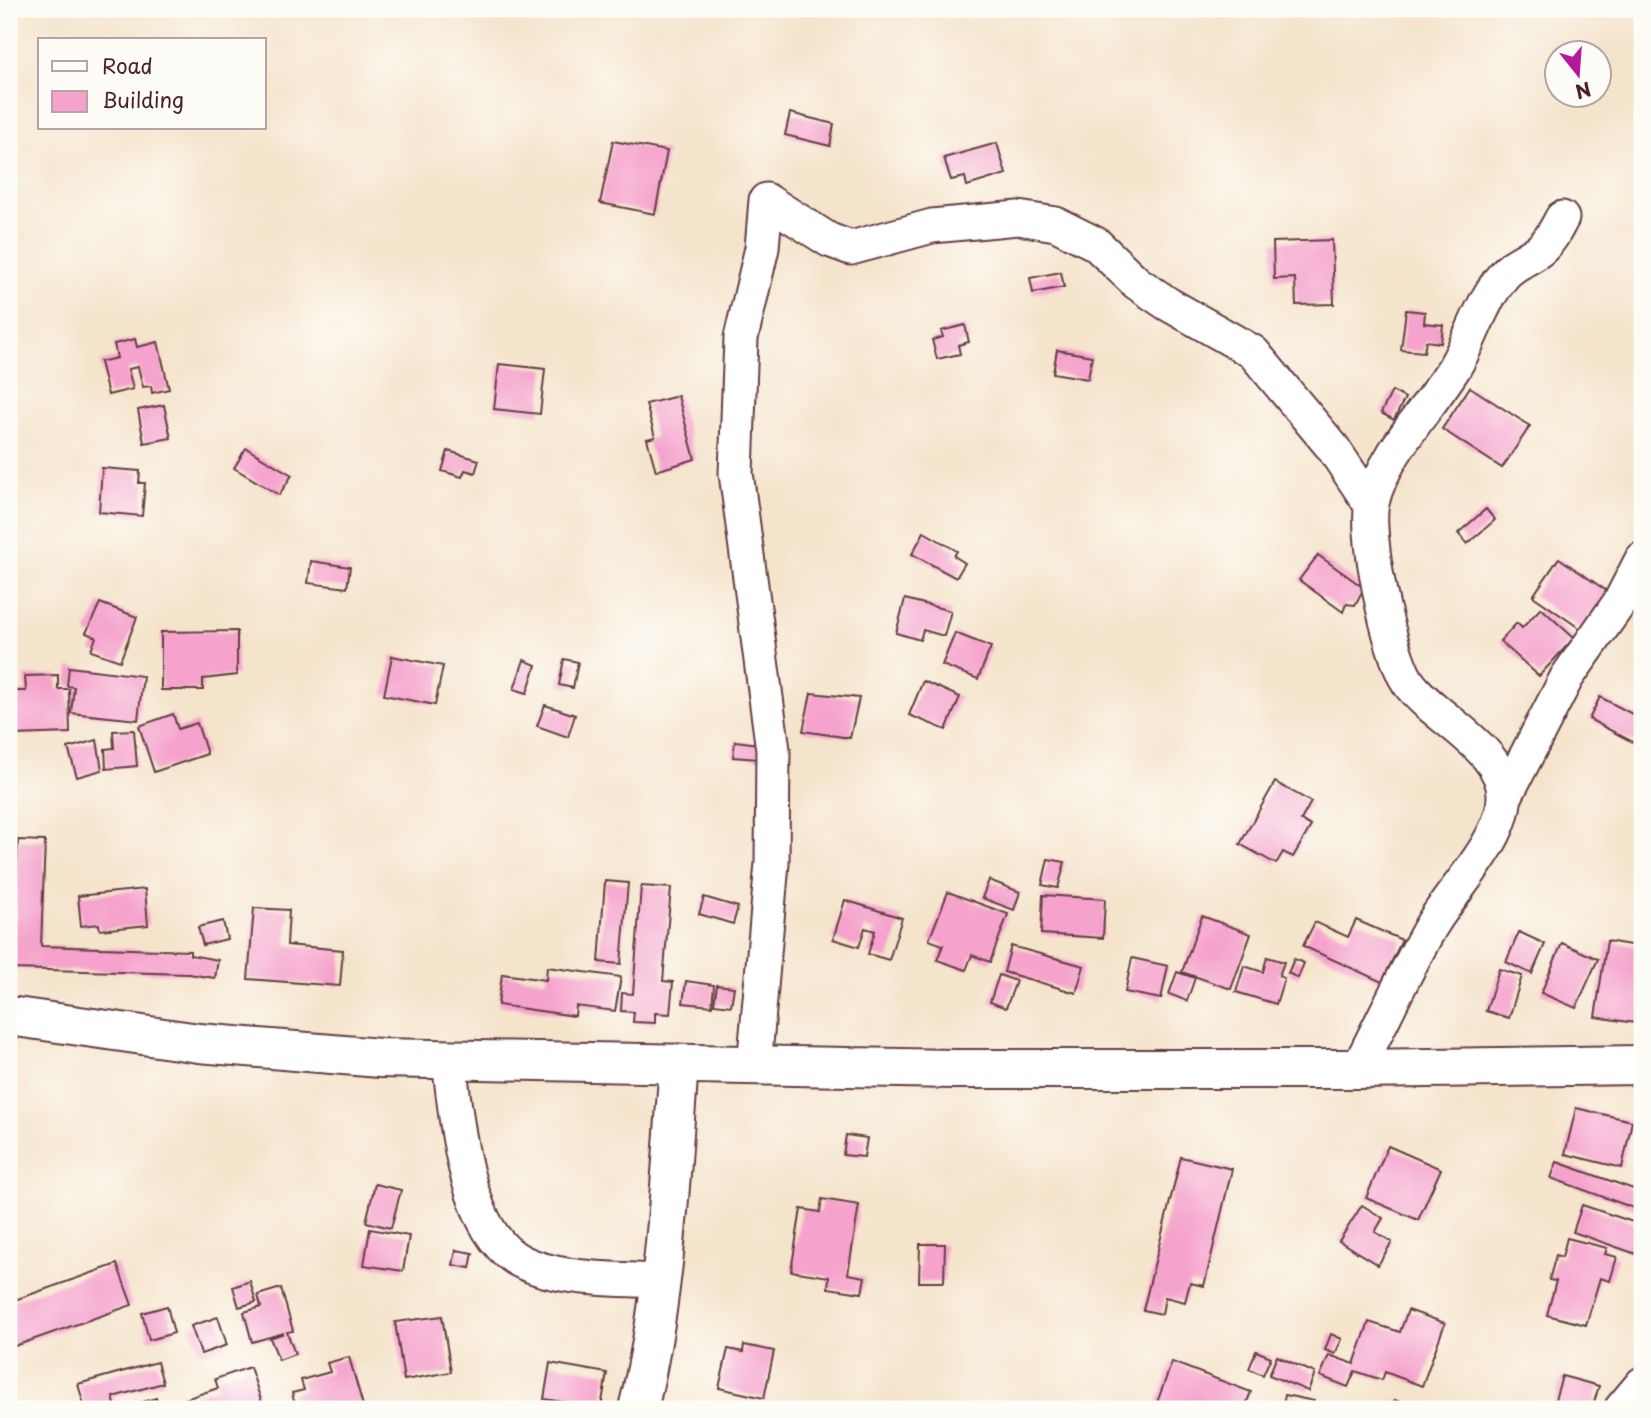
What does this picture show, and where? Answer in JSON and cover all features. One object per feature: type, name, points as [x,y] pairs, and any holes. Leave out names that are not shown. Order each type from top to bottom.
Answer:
[{"type":"street","points":[[754,1067],[772,863],[773,750],[736,473],[741,338],[762,248],[766,200],[829,240],[851,248],[932,226],[1018,218],[1056,224],[1096,244],[1137,283],[1168,304],[1253,352],[1333,448],[1371,505]]},
{"type":"street","points":[[1504,799],[1497,771],[1484,752],[1409,684],[1397,661],[1369,532],[1371,505],[1377,482],[1455,366],[1488,295],[1506,272],[1541,250],[1562,218]]},
{"type":"street","points":[[1358,1069],[1431,927],[1499,824],[1504,799],[1567,677],[1620,602],[1642,559]]},
{"type":"street","points":[[9,1016],[199,1043],[380,1058],[754,1067],[1358,1069],[1642,1065]]},
{"type":"street","points":[[449,1060],[458,1132],[479,1209],[494,1241],[517,1259],[550,1270],[594,1277],[662,1281]]},
{"type":"street","points":[[638,1409],[652,1352],[662,1281],[679,1065]]},
{"type":"street","points":[[1621,1409],[1642,1384]]},
{"type":"building","points":[[790,113],[834,124],[830,146],[785,135]]},
{"type":"building","points":[[613,141],[667,151],[655,214],[600,203]]},
{"type":"building","points":[[997,143],[1006,174],[967,186],[965,177],[951,180],[944,158]]},
{"type":"building","points":[[1332,240],[1334,304],[1296,305],[1295,278],[1274,279],[1273,242]]},
{"type":"building","points":[[1061,272],[1064,287],[1033,293],[1030,278]]},
{"type":"building","points":[[1406,310],[1425,312],[1424,323],[1443,325],[1441,343],[1426,341],[1424,352],[1401,350]]},
{"type":"building","points":[[965,325],[969,342],[958,345],[960,354],[937,359],[932,340],[943,337],[941,331]]},
{"type":"building","points":[[135,339],[137,347],[158,342],[169,389],[152,393],[151,386],[143,387],[138,367],[128,369],[133,389],[108,395],[100,362],[117,358],[114,344]]},
{"type":"building","points":[[1057,350],[1092,356],[1088,379],[1053,373]]},
{"type":"building","points":[[499,364],[545,369],[540,414],[494,409]]},
{"type":"building","points":[[1470,387],[1530,426],[1502,468],[1442,429]]},
{"type":"building","points":[[1392,391],[1405,398],[1394,420],[1381,413]]},
{"type":"building","points":[[678,396],[695,459],[656,471],[647,439],[655,437],[646,404]]},
{"type":"building","points":[[164,405],[171,438],[144,443],[138,410]]},
{"type":"building","points":[[246,448],[292,475],[279,495],[234,468]]},
{"type":"building","points":[[448,451],[479,460],[475,473],[465,470],[462,477],[442,471]]},
{"type":"building","points":[[102,468],[140,471],[139,483],[145,483],[142,516],[99,512]]},
{"type":"building","points":[[1486,509],[1495,520],[1467,544],[1458,533]]},
{"type":"building","points":[[924,532],[957,551],[954,556],[965,563],[956,578],[912,554]]},
{"type":"building","points":[[1318,555],[1364,588],[1355,605],[1346,604],[1343,612],[1299,580]]},
{"type":"building","points":[[1559,558],[1614,596],[1588,634],[1533,596]]},
{"type":"building","points":[[311,561],[350,567],[347,588],[308,583]]},
{"type":"building","points":[[905,599],[951,611],[944,636],[923,630],[920,640],[896,633]]},
{"type":"building","points":[[100,603],[137,617],[120,661],[91,651],[96,637],[86,633]]},
{"type":"building","points":[[1541,608],[1574,638],[1539,676],[1500,641],[1517,623],[1522,628]]},
{"type":"building","points":[[237,631],[237,675],[203,679],[203,690],[161,690],[161,632]]},
{"type":"building","points":[[955,633],[991,647],[978,679],[942,665]]},
{"type":"building","points":[[392,656],[443,666],[435,705],[384,695]]},
{"type":"building","points":[[564,659],[578,662],[573,688],[559,685]]},
{"type":"building","points":[[524,660],[536,665],[527,693],[514,689]]},
{"type":"building","points":[[69,667],[143,676],[138,720],[71,713],[74,687],[67,686]]},
{"type":"building","points":[[58,675],[58,689],[69,689],[70,733],[14,735],[13,691],[26,691],[25,676]]},
{"type":"building","points":[[923,681],[960,697],[946,730],[909,715]]},
{"type":"building","points":[[811,693],[859,698],[850,738],[803,731]]},
{"type":"building","points":[[1600,697],[1642,719],[1642,747],[1589,719]]},
{"type":"building","points":[[545,705],[575,715],[568,737],[537,726]]},
{"type":"building","points":[[173,714],[178,729],[197,723],[207,754],[154,772],[139,726]]},
{"type":"building","points":[[134,730],[137,766],[106,769],[105,749],[114,748],[113,731]]},
{"type":"building","points":[[97,740],[102,770],[77,777],[68,748]]},
{"type":"building","points":[[735,741],[760,744],[758,759],[733,757]]},
{"type":"building","points":[[1275,782],[1311,802],[1301,820],[1311,826],[1293,857],[1283,852],[1276,864],[1240,844]]},
{"type":"building","points":[[18,840],[45,841],[41,946],[190,951],[190,955],[218,960],[215,978],[189,974],[13,969]]},
{"type":"building","points":[[1048,859],[1065,862],[1058,888],[1042,885]]},
{"type":"building","points":[[989,880],[1020,892],[1014,910],[982,898]]},
{"type":"building","points":[[605,881],[628,883],[621,964],[599,962]]},
{"type":"building","points":[[641,886],[671,888],[663,981],[673,982],[670,1014],[655,1013],[655,1023],[633,1022],[634,1012],[621,1011],[622,993],[633,994]]},
{"type":"building","points":[[145,889],[148,925],[100,930],[99,924],[81,926],[78,896]]},
{"type":"building","points":[[948,892],[1008,914],[990,962],[972,955],[966,970],[937,960],[943,945],[929,940]]},
{"type":"building","points":[[1043,895],[1105,899],[1103,938],[1041,934]]},
{"type":"building","points":[[704,897],[738,907],[733,924],[699,914]]},
{"type":"building","points":[[845,900],[902,918],[889,960],[868,954],[875,931],[865,928],[859,947],[833,939]]},
{"type":"building","points":[[254,908],[289,910],[287,945],[343,950],[340,986],[248,979]]},
{"type":"building","points":[[1202,916],[1251,934],[1231,989],[1182,972]]},
{"type":"building","points":[[1356,920],[1402,940],[1382,982],[1303,946],[1315,922],[1348,937]]},
{"type":"building","points":[[223,921],[227,939],[203,945],[198,927]]},
{"type":"building","points":[[1519,932],[1545,944],[1532,974],[1506,962]]},
{"type":"building","points":[[1607,941],[1642,947],[1642,1024],[1595,1017]]},
{"type":"building","points":[[1562,943],[1598,959],[1576,1008],[1541,993]]},
{"type":"building","points":[[1011,946],[1084,966],[1076,993],[1004,972]]},
{"type":"building","points":[[1267,957],[1284,962],[1279,976],[1284,978],[1276,1004],[1236,992],[1244,966],[1263,972]]},
{"type":"building","points":[[1132,958],[1168,966],[1161,999],[1125,992]]},
{"type":"building","points":[[1294,959],[1304,963],[1298,978],[1288,973]]},
{"type":"building","points":[[547,967],[621,977],[615,1011],[576,1006],[575,1016],[498,1005],[502,974],[546,980]]},
{"type":"building","points":[[1499,969],[1522,976],[1509,1018],[1486,1011]]},
{"type":"building","points":[[1177,972],[1195,978],[1187,1001],[1169,994]]},
{"type":"building","points":[[999,975],[1016,981],[1006,1008],[990,1002]]},
{"type":"building","points":[[686,981],[714,985],[712,1006],[683,1003]]},
{"type":"building","points":[[717,985],[734,987],[731,1006],[714,1004]]},
{"type":"building","points":[[1576,1108],[1632,1121],[1622,1168],[1565,1154]]},
{"type":"building","points":[[846,1135],[867,1138],[864,1157],[843,1155]]},
{"type":"building","points":[[1388,1146],[1441,1169],[1418,1220],[1366,1198]]},
{"type":"building","points":[[1181,1157],[1232,1169],[1204,1286],[1190,1283],[1185,1302],[1165,1297],[1162,1314],[1143,1310]]},
{"type":"building","points":[[1557,1162],[1642,1192],[1642,1211],[1551,1178]]},
{"type":"building","points":[[375,1184],[401,1190],[391,1228],[366,1222]]},
{"type":"building","points":[[822,1199],[859,1205],[848,1274],[865,1277],[862,1293],[828,1288],[829,1277],[791,1271],[801,1209],[820,1212]]},
{"type":"building","points":[[1362,1205],[1383,1218],[1375,1232],[1392,1242],[1378,1265],[1339,1241]]},
{"type":"building","points":[[1582,1205],[1642,1225],[1642,1256],[1573,1232]]},
{"type":"building","points":[[370,1229],[409,1236],[403,1271],[364,1265]]},
{"type":"building","points":[[1567,1238],[1607,1248],[1605,1254],[1617,1257],[1610,1281],[1600,1278],[1586,1325],[1547,1315],[1556,1281],[1549,1280],[1556,1255],[1562,1257]]},
{"type":"building","points":[[920,1244],[945,1244],[944,1282],[919,1282]]},
{"type":"building","points":[[456,1250],[473,1253],[470,1268],[453,1265]]},
{"type":"building","points":[[117,1264],[132,1305],[9,1348],[9,1302]]},
{"type":"building","points":[[250,1281],[256,1302],[239,1307],[233,1287]]},
{"type":"building","points":[[281,1288],[293,1331],[287,1332],[295,1354],[279,1360],[270,1338],[284,1333],[252,1342],[244,1312],[261,1307],[258,1295]]},
{"type":"building","points":[[167,1306],[174,1333],[149,1340],[142,1313]]},
{"type":"building","points":[[1408,1310],[1445,1323],[1422,1386],[1385,1372],[1382,1380],[1355,1371],[1348,1387],[1320,1376],[1329,1355],[1354,1364],[1369,1322],[1400,1332]]},
{"type":"building","points":[[442,1316],[451,1372],[404,1380],[395,1322]]},
{"type":"building","points":[[218,1317],[227,1345],[201,1354],[191,1326]]},
{"type":"building","points":[[1331,1334],[1342,1339],[1335,1354],[1325,1350]]},
{"type":"building","points":[[744,1345],[774,1351],[764,1398],[719,1388],[728,1349],[743,1352]]},
{"type":"building","points":[[1256,1351],[1271,1357],[1263,1375],[1249,1369]]},
{"type":"building","points":[[1277,1356],[1315,1373],[1308,1391],[1269,1375]]},
{"type":"building","points":[[349,1357],[364,1409],[296,1409],[292,1393],[304,1390],[301,1380],[330,1372],[327,1363]]},
{"type":"building","points":[[157,1362],[163,1383],[113,1397],[116,1408],[85,1409],[78,1384]]},
{"type":"building","points":[[1172,1362],[1251,1392],[1244,1409],[1155,1408]]},
{"type":"building","points":[[550,1363],[607,1373],[601,1408],[544,1399]]},
{"type":"building","points":[[250,1367],[264,1409],[189,1409],[185,1399],[218,1388],[215,1379]]},
{"type":"building","points":[[1562,1376],[1599,1386],[1592,1409],[1575,1409],[1554,1403]]},
{"type":"building","points":[[1285,1395],[1314,1401],[1312,1409],[1282,1409]]},
{"type":"building","points":[[156,1398],[159,1409],[120,1409]]},
{"type":"building","points":[[1395,1400],[1415,1409],[1391,1409]]}]
